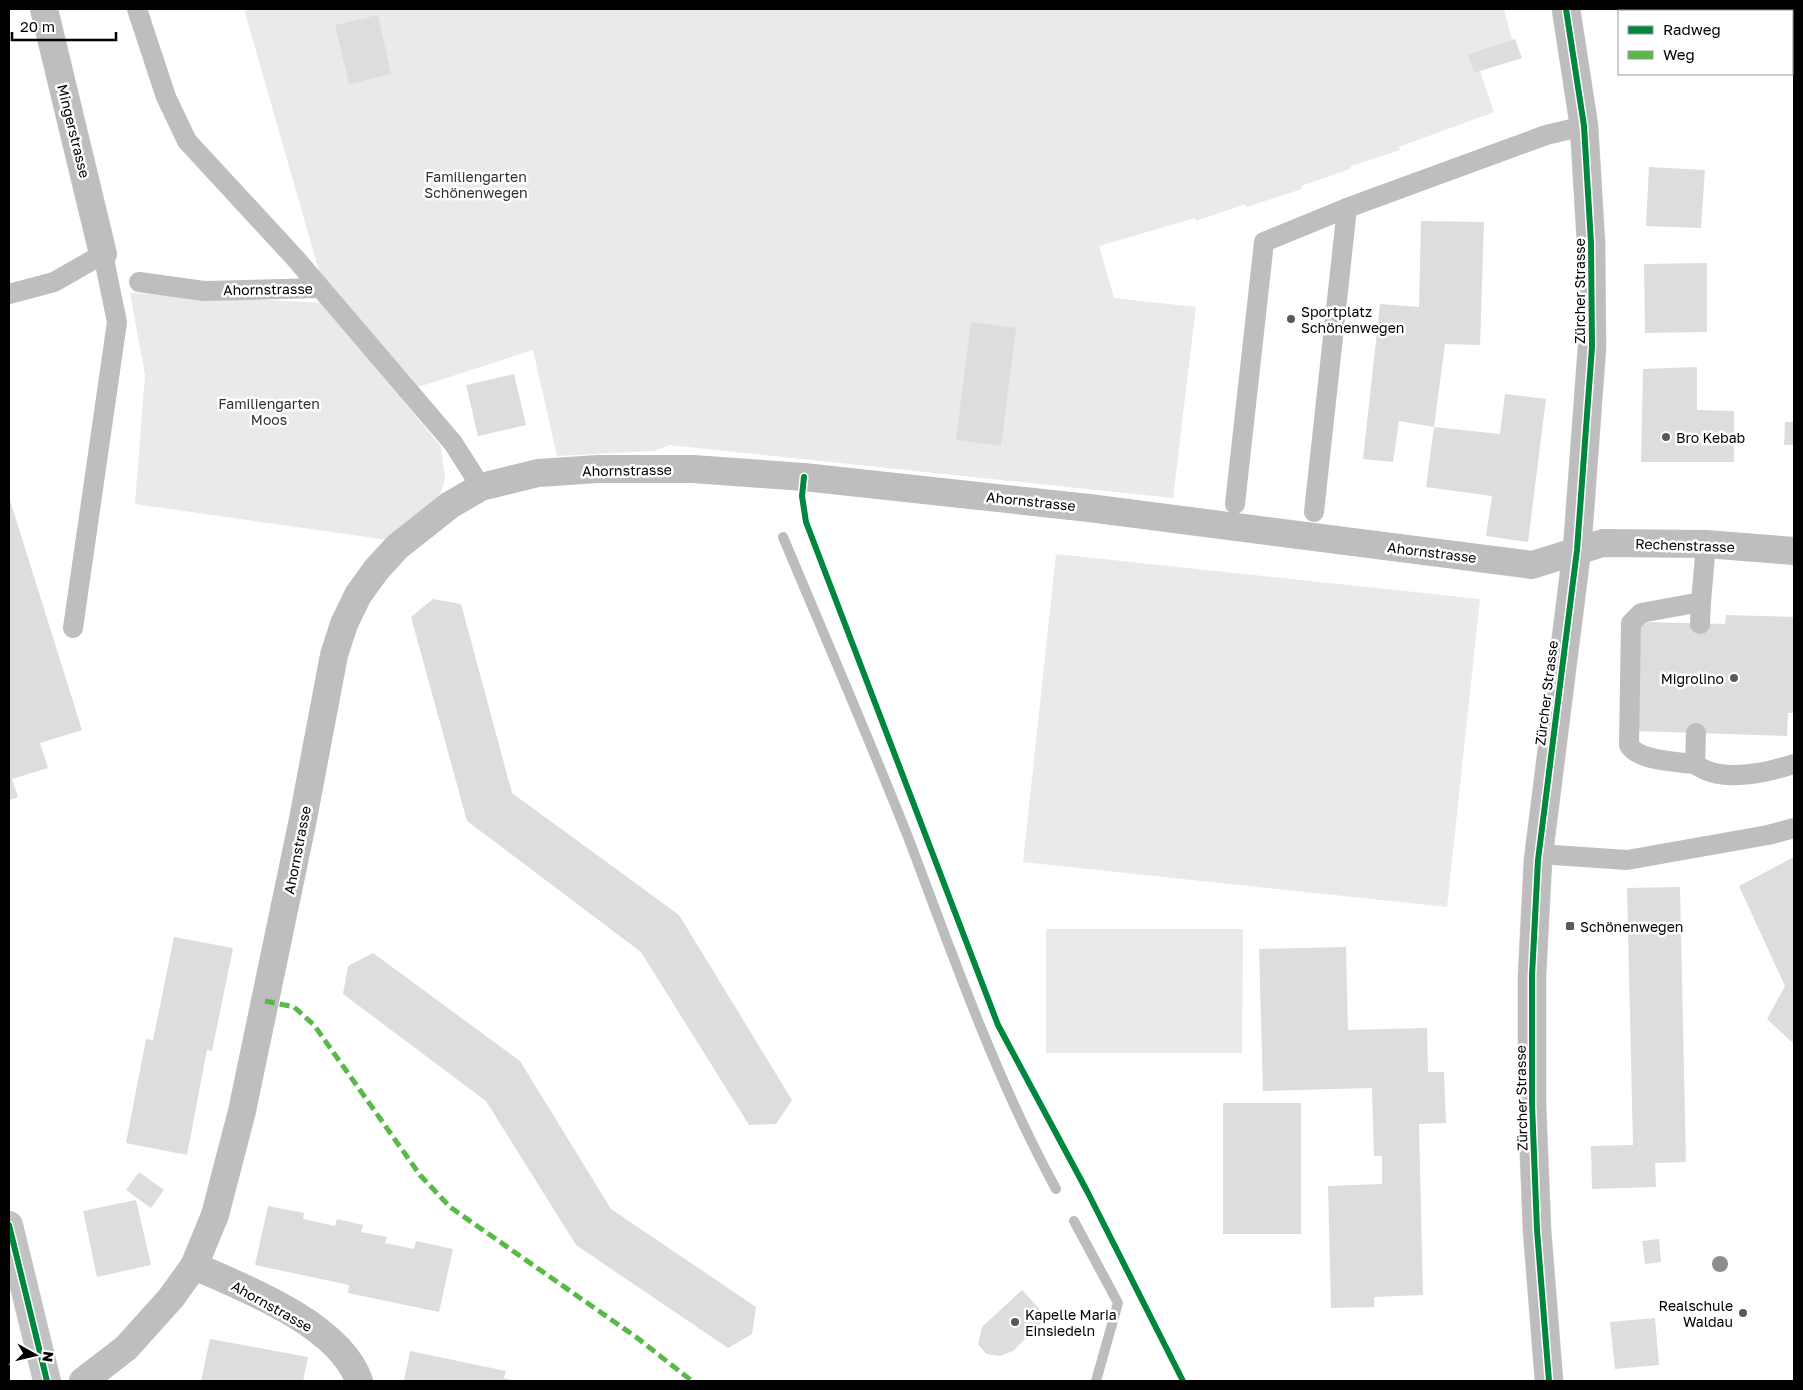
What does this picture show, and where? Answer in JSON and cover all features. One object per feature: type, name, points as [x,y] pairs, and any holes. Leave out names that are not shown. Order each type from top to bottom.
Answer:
[{"type":"main road","name":"Zürcher Strasse","points":[[1549,1381],[1537,1230],[1532,1104],[1532,976],[1539,854],[1577,550],[1592,347],[1591,243],[1584,126],[1566,9]]},
{"type":"main road","points":[[9,1225],[47,1381]]},
{"type":"street","name":"Mingerstrasse","points":[[44,9],[103,254]]},
{"type":"street","name":"Ahornstrasse","points":[[83,1381],[126,1348],[150,1324],[194,1266],[215,1215],[242,1111],[300,837],[334,655],[344,624],[358,595],[397,546],[450,505],[481,488],[538,473],[598,469],[694,469],[804,477],[1089,508],[1532,565],[1577,550]]},
{"type":"street","name":"Rechenstrasse","points":[[1577,550],[1603,543],[1706,544],[1794,551]]},
{"type":"street","name":"Ahornstrasse","points":[[194,1266],[276,1305],[320,1332],[341,1351],[359,1381]]},
{"type":"lane","points":[[137,9],[166,97],[187,141],[320,288]]},
{"type":"lane","points":[[1235,504],[1264,242],[1347,208],[1546,135],[1584,126]]},
{"type":"lane","points":[[1314,512],[1347,208]]},
{"type":"lane","points":[[9,294],[54,282],[103,254],[117,322],[73,628]]},
{"type":"lane","name":"Ahornstrasse","points":[[139,282],[204,291],[320,288],[453,443],[481,488]]},
{"type":"lane","points":[[1700,624],[1706,544]]},
{"type":"lane","points":[[1701,602],[1641,613],[1633,619],[1630,628],[1630,745],[1632,749],[1642,756],[1695,764],[1708,772],[1733,774],[1787,766],[1794,754]]},
{"type":"lane","points":[[1695,764],[1696,733]]},
{"type":"lane","points":[[1539,854],[1627,860],[1768,835],[1794,828]]},
{"type":"green space","name":"Familiengarten Schönenwegen","points":[[244,9],[1504,9],[1512,40],[1468,54],[1474,73],[1480,71],[1494,112],[1399,147],[1400,150],[1351,166],[1350,169],[1301,186],[1302,189],[1246,207],[1245,204],[1196,221],[1195,218],[1099,246],[1114,298],[1196,307],[1173,498],[669,445],[655,451],[557,456],[533,350],[415,388],[321,278]]},
{"type":"green space","name":"Familiengarten Moos","points":[[130,293],[325,303],[441,447],[445,479],[437,504],[388,540],[135,504],[145,375]]},
{"type":"green space","points":[[1056,554],[1480,599],[1447,907],[1023,862]]},
{"type":"green space","points":[[1046,929],[1243,929],[1242,1053],[1046,1053]]},
{"type":"building","points":[[1692,9],[1748,9],[1748,10]]},
{"type":"building","points":[[378,15],[391,74],[349,84],[335,25]]},
{"type":"building","points":[[1515,39],[1522,58],[1474,73],[1468,54]]},
{"type":"building","points":[[1649,167],[1705,170],[1701,228],[1646,226]]},
{"type":"building","points":[[1421,221],[1484,222],[1480,345],[1445,344],[1434,427],[1399,421],[1393,462],[1363,459],[1380,304],[1419,307]]},
{"type":"building","points":[[1707,263],[1707,332],[1645,333],[1644,264]]},
{"type":"building","points":[[971,322],[1016,328],[1001,446],[956,440]]},
{"type":"building","points":[[1697,367],[1697,410],[1734,411],[1734,462],[1641,462],[1643,369]]},
{"type":"building","points":[[514,374],[526,425],[478,436],[466,385]]},
{"type":"building","points":[[1505,394],[1546,399],[1528,542],[1486,536],[1492,496],[1426,487],[1434,427],[1500,434]]},
{"type":"building","points":[[1785,422],[1794,422],[1794,445],[1784,445]]},
{"type":"building","points":[[9,497],[82,730],[40,743],[48,768],[12,779],[18,797],[9,800]]},
{"type":"building","points":[[433,599],[461,604],[512,793],[679,915],[792,1100],[776,1124],[749,1125],[641,952],[467,821],[411,617]]},
{"type":"building","points":[[1726,615],[1794,617],[1794,713],[1788,713],[1787,736],[1637,731],[1641,622],[1725,624]]},
{"type":"building","points":[[1794,857],[1794,1044],[1767,1019],[1785,986],[1739,886]]},
{"type":"building","points":[[1680,887],[1686,1162],[1655,1163],[1656,1187],[1592,1189],[1591,1146],[1633,1145],[1627,888]]},
{"type":"building","points":[[174,937],[233,948],[212,1051],[207,1050],[187,1155],[126,1143],[146,1039],[153,1040]]},
{"type":"building","points":[[1346,947],[1348,1030],[1427,1028],[1428,1072],[1444,1072],[1446,1123],[1419,1124],[1423,1295],[1374,1297],[1374,1307],[1331,1308],[1328,1186],[1382,1184],[1382,1156],[1374,1156],[1372,1088],[1263,1091],[1259,949]]},
{"type":"building","points":[[373,953],[520,1061],[611,1209],[756,1307],[752,1334],[728,1348],[576,1245],[486,1101],[343,994],[348,966]]},
{"type":"building","points":[[1223,1103],[1301,1103],[1301,1234],[1223,1234]]},
{"type":"building","points":[[139,1172],[164,1190],[151,1208],[126,1190]]},
{"type":"building","points":[[136,1200],[151,1265],[97,1277],[83,1211]]},
{"type":"building","points":[[268,1206],[304,1213],[303,1219],[335,1226],[337,1219],[363,1225],[361,1232],[387,1237],[385,1243],[414,1249],[416,1241],[453,1249],[439,1312],[348,1293],[349,1285],[255,1265]]},
{"type":"building","points":[[1659,1239],[1661,1262],[1645,1264],[1642,1241]]},
{"type":"building","name":"Kapelle Maria Einsiedeln","points":[[1022,1290],[1047,1317],[1013,1351],[1000,1356],[986,1354],[978,1344],[982,1327]]},
{"type":"building","points":[[1655,1318],[1659,1365],[1615,1369],[1610,1322]]},
{"type":"building","points":[[210,1339],[308,1357],[303,1381],[201,1381]]},
{"type":"building","points":[[410,1351],[506,1371],[504,1378],[515,1381],[404,1381]]},
{"type":"waterway","points":[[783,537],[893,799],[994,1060],[1034,1147],[1056,1189]]},
{"type":"waterway","points":[[1074,1221],[1118,1303],[1096,1381]]},
{"type":"marked path","points":[[265,1001],[294,1007],[314,1025],[420,1175],[450,1207],[636,1337],[692,1381]]},
{"type":"cycle path","points":[[1549,1381],[1537,1230],[1532,1104],[1532,976],[1538,860],[1577,550],[1592,347],[1591,243],[1584,126],[1566,9]]},
{"type":"cycle path","points":[[804,477],[802,496],[806,522],[998,1025],[1087,1191],[1183,1381]]},
{"type":"cycle path","points":[[9,1225],[47,1381]]},
{"type":"place","name":"Sportplatz Schönenwegen","points":[[1291,319]]},
{"type":"place","name":"Bro Kebab","points":[[1666,437]]},
{"type":"place","name":"Migrolino","points":[[1734,678]]},
{"type":"place","name":"Schönenwegen","points":[[1570,926]]},
{"type":"place","name":"Realschule Waldau","points":[[1743,1313]]},
{"type":"place","name":"Kapelle Maria Einsiedeln","points":[[1015,1322]]}]
